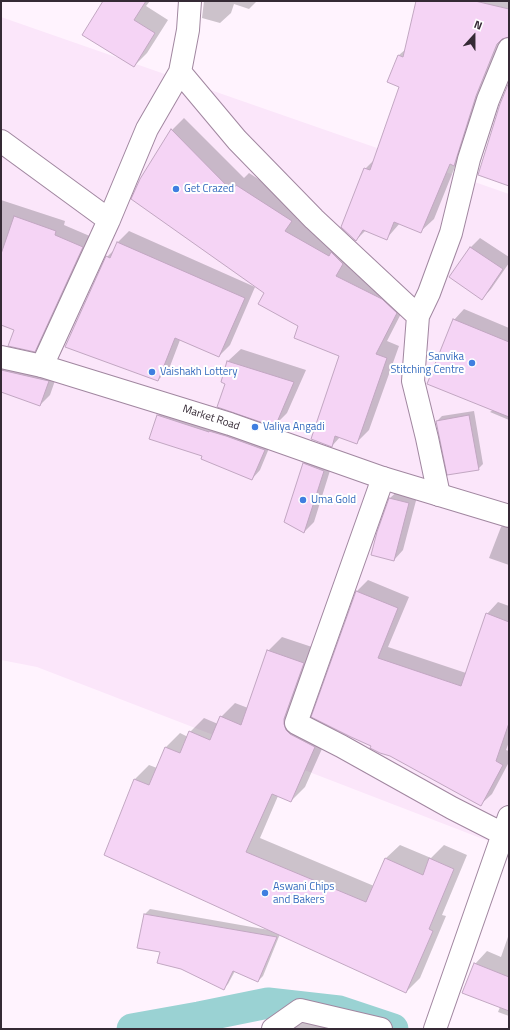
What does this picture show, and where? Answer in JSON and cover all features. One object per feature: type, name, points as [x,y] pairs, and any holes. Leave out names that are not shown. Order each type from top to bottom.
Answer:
[{"type":"street","points":[[42,366],[109,220],[147,129],[180,72],[188,30],[190,1]]},
{"type":"street","points":[[439,495],[413,381],[418,316],[429,292],[451,233],[469,159],[488,100],[509,49]]},
{"type":"street","points":[[180,72],[237,140],[314,219],[418,316]]},
{"type":"street","points":[[1,140],[109,220]]},
{"type":"street","name":"Market Road","points":[[1,356],[42,366],[230,424],[383,478],[509,516]]},
{"type":"street","points":[[383,478],[296,723],[341,746],[452,808],[507,829],[435,1029]]},
{"type":"street","points":[[272,1029],[300,1010],[381,1029]]},
{"type":"shaded area","name":"Valiya Angadi","points":[[1,17],[509,194],[509,849],[37,667],[1,660]]},
{"type":"building","points":[[103,1],[146,1],[134,20],[155,33],[134,67],[82,35]]},
{"type":"building","points":[[416,1],[475,1],[509,9],[509,37],[502,39],[497,44],[476,96],[454,166],[450,164],[421,233],[394,222],[387,240],[363,230],[356,241],[341,227],[364,168],[370,170],[399,87],[387,82],[398,55],[403,57]]},
{"type":"building","points":[[509,82],[509,186],[478,175],[500,104]]},
{"type":"building","points":[[171,129],[232,191],[236,185],[292,221],[285,231],[329,256],[331,252],[343,264],[336,276],[382,299],[397,313],[376,354],[387,358],[357,444],[335,436],[332,447],[311,439],[339,356],[294,338],[298,326],[258,304],[264,293],[131,199],[140,179]]},
{"type":"building","points":[[14,216],[56,231],[55,235],[83,247],[35,352],[8,346],[14,330],[1,325],[1,254]]},
{"type":"building","points":[[117,242],[245,298],[219,357],[175,338],[158,381],[65,347],[106,256],[110,258]]},
{"type":"building","points":[[470,247],[503,269],[482,300],[449,277]]},
{"type":"building","name":"Sanvika Stitching Centre","points":[[453,319],[509,342],[509,417],[427,384]]},
{"type":"building","points":[[227,361],[294,382],[275,427],[217,407],[225,384],[221,382]]},
{"type":"building","points":[[1,370],[49,381],[40,406],[1,392]]},
{"type":"building","points":[[157,415],[226,436],[265,450],[252,480],[201,459],[202,456],[149,439]]},
{"type":"building","points":[[469,415],[479,470],[447,475],[436,421]]},
{"type":"building","name":"Uma Gold","points":[[303,463],[324,471],[304,533],[284,522]]},
{"type":"building","points":[[389,498],[409,503],[394,561],[371,555],[377,532]]},
{"type":"building","points":[[356,591],[398,608],[378,658],[461,686],[486,613],[509,622],[509,723],[496,761],[503,765],[481,806],[390,756],[370,748],[371,746],[311,717]]},
{"type":"building","points":[[267,650],[304,663],[284,719],[284,724],[286,730],[290,734],[315,747],[291,802],[272,794],[246,852],[366,902],[385,858],[423,875],[429,858],[454,869],[429,929],[433,931],[406,993],[104,855],[134,779],[149,785],[165,747],[180,753],[189,731],[210,740],[220,716],[241,725]]},
{"type":"building","points":[[144,914],[277,937],[258,982],[233,971],[224,990],[181,969],[157,963],[160,952],[137,948]]},
{"type":"building","points":[[474,963],[509,977],[509,1011],[462,993]]},
{"type":"waterway","points":[[132,1029],[268,1003],[339,1011],[393,1029]]},
{"type":"place","name":"Get Crazed","points":[[176,189]]},
{"type":"place","name":"Sanvika Stitching Centre","points":[[472,363]]},
{"type":"place","name":"Vaishakh Lottery","points":[[152,372]]},
{"type":"place","name":"Valiya Angadi","points":[[255,427]]},
{"type":"place","name":"Uma Gold","points":[[303,500]]},
{"type":"place","name":"Aswani Chips and Bakers","points":[[265,893]]}]
